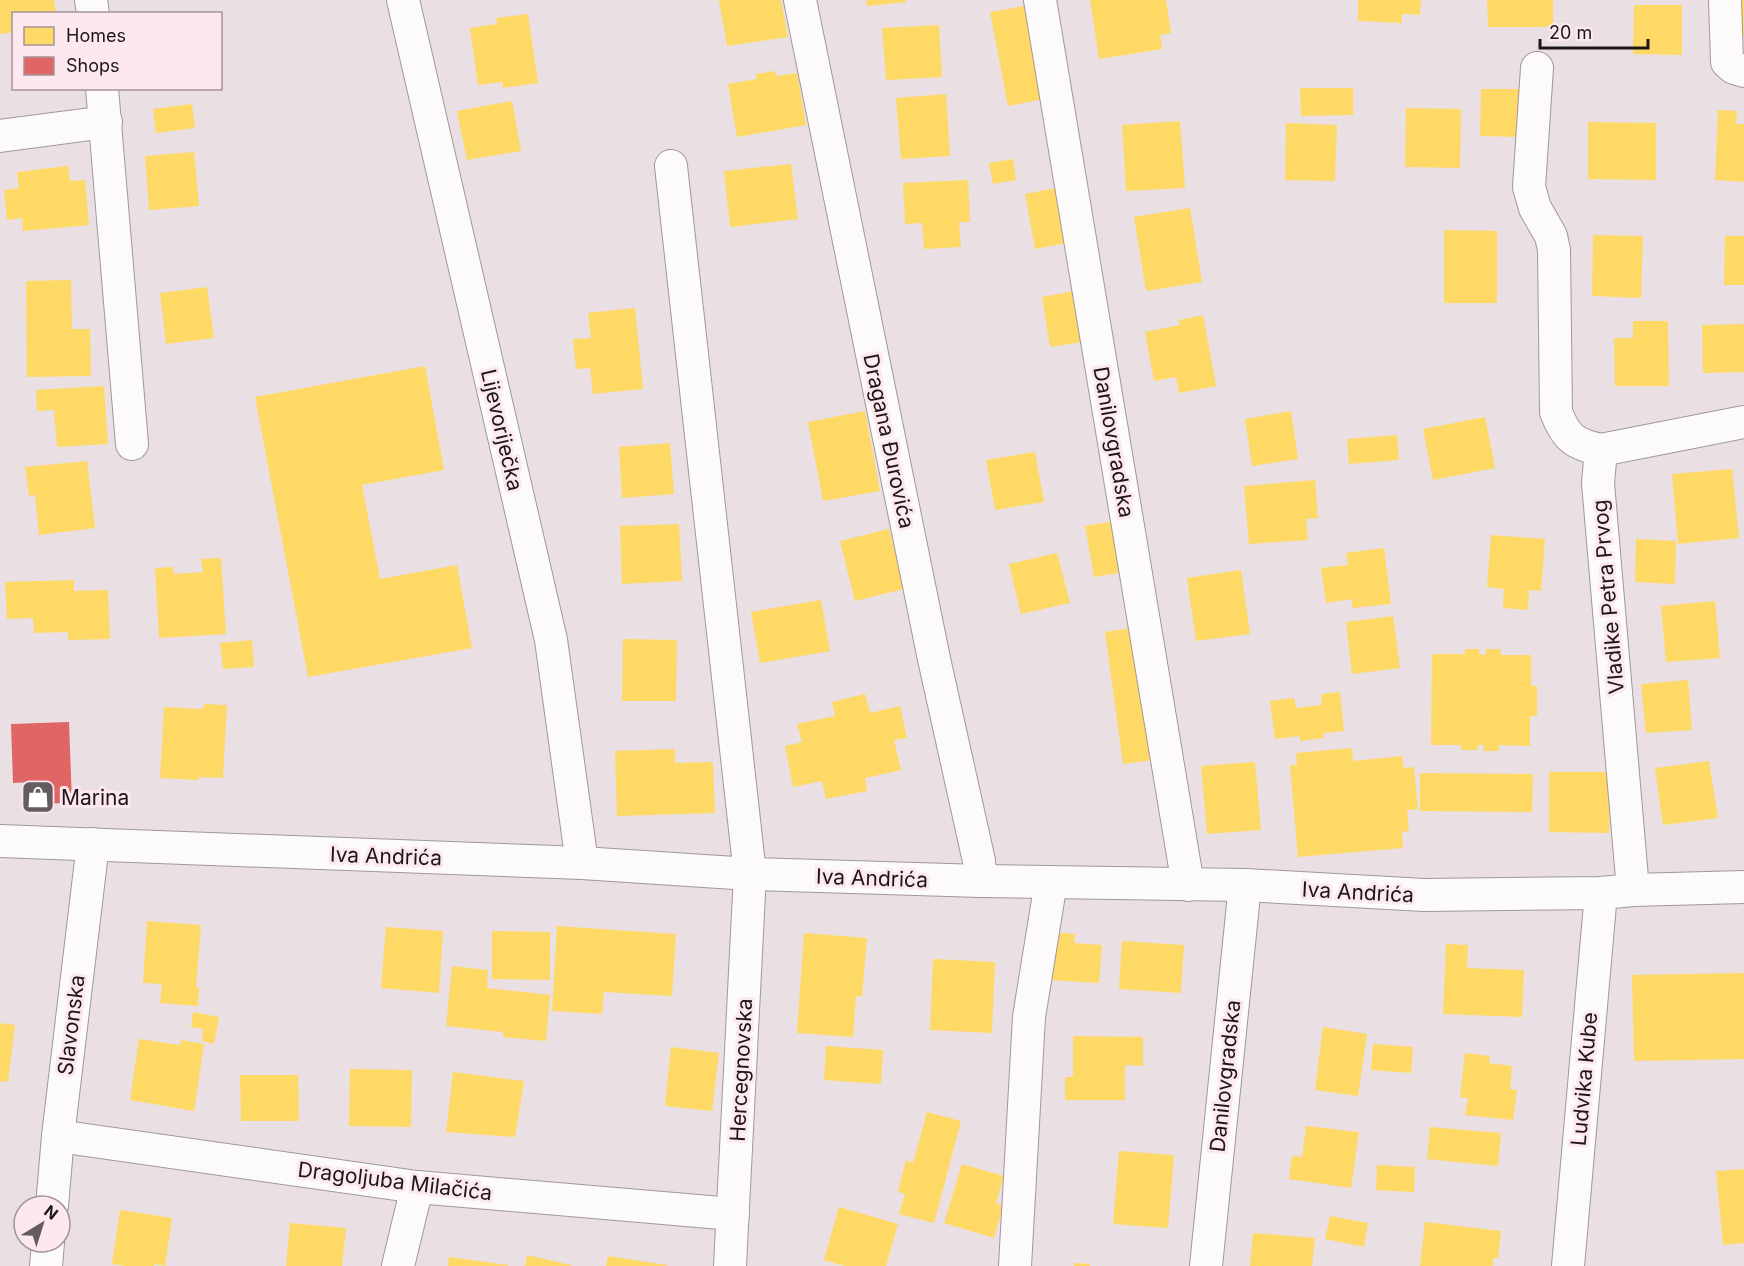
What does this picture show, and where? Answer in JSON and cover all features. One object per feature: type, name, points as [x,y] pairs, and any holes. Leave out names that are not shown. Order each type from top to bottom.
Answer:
[{"type":"street","name":"Lijevoriječka","points":[[403,0],[551,640],[582,863]]},
{"type":"street","name":"Dragana Đurovića","points":[[800,0],[934,659],[979,861],[981,881]]},
{"type":"street","name":"Danilovgradska","points":[[1040,0],[1188,885]]},
{"type":"street","points":[[1725,0],[1727,62],[1734,68],[1744,71]]},
{"type":"street","points":[[1537,68],[1528,187],[1535,208],[1551,236],[1554,249],[1556,412],[1561,425],[1581,446],[1601,450],[1744,422]]},
{"type":"street","points":[[102,90],[132,444]]},
{"type":"street","points":[[0,136],[106,122]]},
{"type":"street","name":"Hercegnovska","points":[[671,166],[750,874],[730,1266]]},
{"type":"street","name":"Vladike Petra Prvog","points":[[1601,450],[1598,483],[1633,890]]},
{"type":"street","name":"Iva Andrića","points":[[0,841],[582,863],[750,874],[981,881],[1245,885],[1424,896],[1601,893],[1744,887]]},
{"type":"street","name":"Slavonska","points":[[52,1194],[93,844]]},
{"type":"street","points":[[1015,1266],[1029,1017],[1050,882]]},
{"type":"street","name":"Danilovgradska","points":[[1206,1266],[1245,885]]},
{"type":"street","name":"Ludvika Kube","points":[[1568,1266],[1601,893]]},
{"type":"street","name":"Dragoljuba Milačića","points":[[58,1136],[417,1187],[734,1214]]},
{"type":"street","points":[[398,1266],[417,1187]]},
{"type":"building: Homes","points":[[0,0],[54,0],[56,12],[12,12],[12,32],[0,34]]},
{"type":"building: Homes","points":[[719,0],[781,0],[788,37],[727,46]]},
{"type":"building: Homes","points":[[866,0],[906,0],[906,2],[867,6]]},
{"type":"building: Homes","points":[[1090,0],[1166,0],[1171,33],[1160,35],[1162,49],[1099,59]]},
{"type":"building: Homes","points":[[1358,0],[1421,0],[1420,15],[1402,14],[1402,23],[1358,21]]},
{"type":"building: Homes","points":[[1487,0],[1553,0],[1553,27],[1488,27]]},
{"type":"building: Homes","points":[[1737,0],[1744,0],[1744,37],[1739,37]]},
{"type":"building: Homes","points":[[1031,5],[1048,98],[1008,106],[990,12]]},
{"type":"building: Homes","points":[[1634,5],[1682,5],[1682,55],[1633,54]]},
{"type":"building: Homes","points":[[528,14],[538,83],[503,88],[502,82],[478,85],[470,28],[497,24],[496,18]]},
{"type":"building: Homes","points":[[939,25],[942,77],[886,80],[882,28]]},
{"type":"building: Homes","points":[[775,71],[776,76],[797,73],[806,125],[737,137],[728,84],[757,79],[756,74]]},
{"type":"building: Homes","points":[[1300,88],[1353,88],[1353,115],[1301,116]]},
{"type":"building: Homes","points":[[1481,89],[1521,89],[1521,137],[1480,136]]},
{"type":"building: Homes","points":[[946,94],[950,156],[901,159],[896,98]]},
{"type":"building: Homes","points":[[512,101],[521,151],[467,160],[457,111]]},
{"type":"building: Homes","points":[[192,104],[195,128],[156,133],[153,109]]},
{"type":"building: Homes","points":[[1406,108],[1461,109],[1460,168],[1405,167]]},
{"type":"building: Homes","points":[[1718,110],[1737,111],[1736,124],[1744,124],[1744,182],[1715,180]]},
{"type":"building: Homes","points":[[1180,121],[1185,188],[1126,191],[1122,125]]},
{"type":"building: Homes","points":[[1588,122],[1656,123],[1656,180],[1588,179]]},
{"type":"building: Homes","points":[[1286,123],[1337,125],[1335,181],[1285,180]]},
{"type":"building: Homes","points":[[194,152],[199,206],[149,210],[145,156]]},
{"type":"building: Homes","points":[[1013,159],[1016,180],[993,184],[989,163]]},
{"type":"building: Homes","points":[[791,164],[798,219],[730,227],[724,171]]},
{"type":"building: Homes","points":[[68,166],[70,181],[85,180],[89,225],[23,231],[22,218],[7,220],[4,190],[19,188],[17,172]]},
{"type":"building: Homes","points":[[968,180],[970,222],[959,222],[961,247],[924,249],[922,223],[905,224],[903,183]]},
{"type":"building: Homes","points":[[1067,186],[1077,241],[1035,249],[1025,194]]},
{"type":"building: Homes","points":[[1190,208],[1202,282],[1146,291],[1134,217]]},
{"type":"building: Homes","points":[[1444,230],[1497,231],[1497,303],[1444,303]]},
{"type":"building: Homes","points":[[1593,235],[1643,236],[1641,298],[1592,296]]},
{"type":"building: Homes","points":[[1725,236],[1744,236],[1744,285],[1724,285]]},
{"type":"building: Homes","points":[[71,280],[72,329],[90,329],[91,376],[27,377],[26,281]]},
{"type":"building: Homes","points":[[207,287],[214,338],[166,344],[160,293]]},
{"type":"building: Homes","points":[[1080,290],[1089,341],[1050,347],[1042,297]]},
{"type":"building: Homes","points":[[635,308],[643,389],[593,394],[590,368],[576,369],[573,339],[591,338],[588,313]]},
{"type":"building: Homes","points":[[1203,315],[1216,386],[1179,393],[1176,377],[1154,381],[1145,332],[1180,325],[1179,320]]},
{"type":"building: Homes","points":[[1633,321],[1668,321],[1669,386],[1615,386],[1614,338],[1633,338]]},
{"type":"building: Homes","points":[[1744,324],[1744,372],[1703,373],[1702,325]]},
{"type":"building: Homes","points":[[425,366],[444,470],[362,485],[380,579],[457,565],[472,648],[308,677],[255,397]]},
{"type":"building: Homes","points":[[104,386],[108,444],[57,447],[54,410],[37,411],[36,390]]},
{"type":"building: Homes","points":[[865,411],[880,491],[823,501],[808,422]]},
{"type":"building: Homes","points":[[1291,411],[1298,459],[1252,466],[1245,419]]},
{"type":"building: Homes","points":[[1485,417],[1495,468],[1433,480],[1423,429]]},
{"type":"building: Homes","points":[[1397,435],[1399,460],[1349,464],[1347,439]]},
{"type":"building: Homes","points":[[670,443],[674,494],[622,498],[619,447]]},
{"type":"building: Homes","points":[[1035,452],[1044,502],[995,510],[986,460]]},
{"type":"building: Homes","points":[[87,461],[95,528],[39,535],[35,495],[29,496],[25,467]]},
{"type":"building: Homes","points":[[1732,469],[1739,538],[1678,544],[1672,474]]},
{"type":"building: Homes","points":[[1315,480],[1318,518],[1306,519],[1308,540],[1249,544],[1244,486]]},
{"type":"building: Homes","points":[[1121,520],[1130,571],[1094,577],[1085,526]]},
{"type":"building: Homes","points":[[679,524],[682,581],[622,584],[620,526]]},
{"type":"building: Homes","points":[[889,529],[904,589],[855,601],[840,541]]},
{"type":"building: Homes","points":[[1491,535],[1545,539],[1541,591],[1529,590],[1528,610],[1503,608],[1504,589],[1487,587]]},
{"type":"building: Homes","points":[[1636,539],[1676,541],[1675,584],[1635,582]]},
{"type":"building: Homes","points":[[1384,548],[1391,604],[1352,608],[1352,599],[1326,603],[1321,568],[1348,565],[1346,553]]},
{"type":"building: Homes","points":[[1057,553],[1070,603],[1021,614],[1009,564]]},
{"type":"building: Homes","points":[[221,558],[226,634],[159,638],[155,568],[173,567],[174,574],[203,572],[201,559]]},
{"type":"building: Homes","points":[[1241,570],[1250,634],[1196,641],[1187,578]]},
{"type":"building: Homes","points":[[74,580],[74,591],[108,590],[110,639],[68,640],[68,632],[34,633],[33,618],[7,619],[5,582]]},
{"type":"building: Homes","points":[[821,600],[830,651],[760,663],[751,612]]},
{"type":"building: Homes","points":[[1715,601],[1720,658],[1666,662],[1661,606]]},
{"type":"building: Homes","points":[[1393,616],[1400,668],[1352,674],[1346,622]]},
{"type":"building: Homes","points":[[1144,626],[1162,759],[1123,764],[1105,632]]},
{"type":"building: Homes","points":[[623,639],[677,640],[676,701],[622,701]]},
{"type":"building: Homes","points":[[252,640],[254,667],[223,669],[220,643]]},
{"type":"building: Homes","points":[[1465,649],[1479,649],[1479,654],[1486,655],[1486,649],[1500,649],[1501,655],[1531,655],[1531,686],[1537,686],[1537,716],[1530,716],[1530,746],[1499,745],[1499,751],[1483,751],[1484,745],[1478,745],[1477,750],[1461,750],[1461,745],[1431,745],[1432,654],[1465,654]]},
{"type":"building: Homes","points":[[1688,680],[1692,730],[1646,733],[1641,684]]},
{"type":"building: Homes","points":[[1340,692],[1344,731],[1323,733],[1324,738],[1300,741],[1300,736],[1275,739],[1270,701],[1294,698],[1296,708],[1322,705],[1321,694]]},
{"type":"building: Homes","points":[[865,694],[870,713],[900,706],[907,738],[894,740],[901,770],[865,778],[867,791],[826,799],[822,781],[793,787],[785,746],[802,742],[797,724],[835,716],[832,702]]},
{"type":"building: Homes","points":[[204,704],[227,705],[223,778],[199,777],[198,780],[160,778],[164,707],[203,709]]},
{"type":"building: Homes","points":[[1352,748],[1353,761],[1402,756],[1404,768],[1414,767],[1418,809],[1407,810],[1409,831],[1402,832],[1403,848],[1298,857],[1290,765],[1297,765],[1296,753]]},
{"type":"building: Homes","points":[[675,749],[675,763],[713,762],[715,813],[617,816],[615,751]]},
{"type":"building: Homes","points":[[1709,761],[1718,818],[1663,825],[1655,768]]},
{"type":"building: Homes","points":[[1255,762],[1261,830],[1207,834],[1201,766]]},
{"type":"building: Homes","points":[[1549,772],[1610,772],[1609,833],[1549,832]]},
{"type":"building: Homes","points":[[1420,773],[1533,774],[1532,812],[1420,811]]},
{"type":"building: Homes","points":[[147,921],[201,925],[196,987],[199,987],[198,1006],[160,1003],[162,984],[143,983]]},
{"type":"building: Homes","points":[[557,926],[676,934],[672,996],[604,992],[602,1014],[552,1011]]},
{"type":"building: Homes","points":[[386,927],[443,931],[439,993],[381,988]]},
{"type":"building: Homes","points":[[492,931],[550,932],[550,980],[492,979]]},
{"type":"building: Homes","points":[[1049,932],[1075,934],[1074,943],[1102,945],[1099,983],[1047,980]]},
{"type":"building: Homes","points":[[804,933],[867,938],[862,997],[856,996],[853,1037],[797,1033]]},
{"type":"building: Homes","points":[[1122,941],[1184,945],[1181,993],[1119,989]]},
{"type":"building: Homes","points":[[1446,944],[1468,945],[1467,968],[1524,970],[1522,1017],[1443,1014]]},
{"type":"building: Homes","points":[[933,959],[995,962],[992,1033],[930,1030]]},
{"type":"building: Homes","points":[[452,966],[488,970],[487,988],[550,995],[546,1041],[503,1037],[503,1032],[446,1026]]},
{"type":"building: Homes","points":[[1744,973],[1744,1059],[1634,1061],[1632,975]]},
{"type":"building: Homes","points":[[193,1012],[219,1017],[214,1044],[202,1041],[203,1029],[191,1027]]},
{"type":"building: Homes","points":[[0,1023],[15,1025],[8,1082],[0,1081]]},
{"type":"building: Homes","points":[[1323,1027],[1367,1034],[1358,1096],[1315,1090]]},
{"type":"building: Homes","points":[[1073,1036],[1143,1037],[1143,1066],[1125,1065],[1125,1100],[1065,1100],[1065,1077],[1073,1077]]},
{"type":"building: Homes","points":[[139,1039],[180,1045],[181,1040],[204,1044],[194,1111],[130,1100]]},
{"type":"building: Homes","points":[[1373,1044],[1413,1047],[1411,1073],[1371,1070]]},
{"type":"building: Homes","points":[[826,1046],[883,1050],[881,1084],[824,1080]]},
{"type":"building: Homes","points":[[671,1047],[719,1053],[712,1111],[665,1106]]},
{"type":"building: Homes","points":[[1465,1053],[1490,1056],[1489,1063],[1512,1066],[1510,1089],[1517,1090],[1513,1120],[1465,1115],[1468,1098],[1460,1097]]},
{"type":"building: Homes","points":[[350,1069],[412,1070],[411,1127],[349,1126]]},
{"type":"building: Homes","points":[[453,1072],[524,1081],[515,1137],[446,1132]]},
{"type":"building: Homes","points":[[240,1075],[298,1075],[299,1121],[241,1121]]},
{"type":"building: Homes","points":[[927,1112],[961,1121],[934,1223],[899,1214],[905,1194],[898,1192],[906,1160],[913,1163]]},
{"type":"building: Homes","points":[[1306,1126],[1359,1132],[1351,1188],[1289,1179],[1292,1156],[1302,1157]]},
{"type":"building: Homes","points":[[1430,1127],[1501,1133],[1498,1166],[1427,1159]]},
{"type":"building: Homes","points":[[1119,1151],[1174,1155],[1168,1228],[1113,1224]]},
{"type":"building: Homes","points":[[962,1164],[1004,1176],[996,1203],[1003,1206],[994,1238],[944,1223]]},
{"type":"building: Homes","points":[[1377,1165],[1415,1167],[1414,1192],[1376,1190]]},
{"type":"building: Homes","points":[[1744,1169],[1744,1243],[1723,1245],[1716,1171]]},
{"type":"building: Homes","points":[[839,1207],[898,1224],[886,1266],[845,1266],[824,1260]]},
{"type":"building: Homes","points":[[120,1210],[172,1218],[165,1266],[112,1264]]},
{"type":"building: Homes","points":[[1330,1216],[1368,1223],[1364,1247],[1325,1239]]},
{"type":"building: Homes","points":[[1425,1222],[1501,1231],[1498,1258],[1493,1258],[1493,1266],[1420,1266]]},
{"type":"building: Homes","points":[[290,1223],[346,1228],[342,1266],[286,1266]]},
{"type":"building: Homes","points":[[1253,1233],[1315,1238],[1312,1266],[1250,1266]]},
{"type":"building: Homes","points":[[527,1255],[571,1265],[571,1266],[525,1266]]},
{"type":"building: Homes","points":[[608,1256],[667,1265],[667,1266],[606,1266]]},
{"type":"building: Homes","points":[[449,1257],[508,1265],[508,1266],[448,1266]]},
{"type":"building: Homes","points":[[1074,1263],[1090,1264],[1090,1266],[1074,1266]]},
{"type":"building: Shops","points":[[69,722],[72,803],[31,804],[31,782],[13,783],[11,724]]},
{"type":"place","name":"Marina","points":[[38,797]]}]
